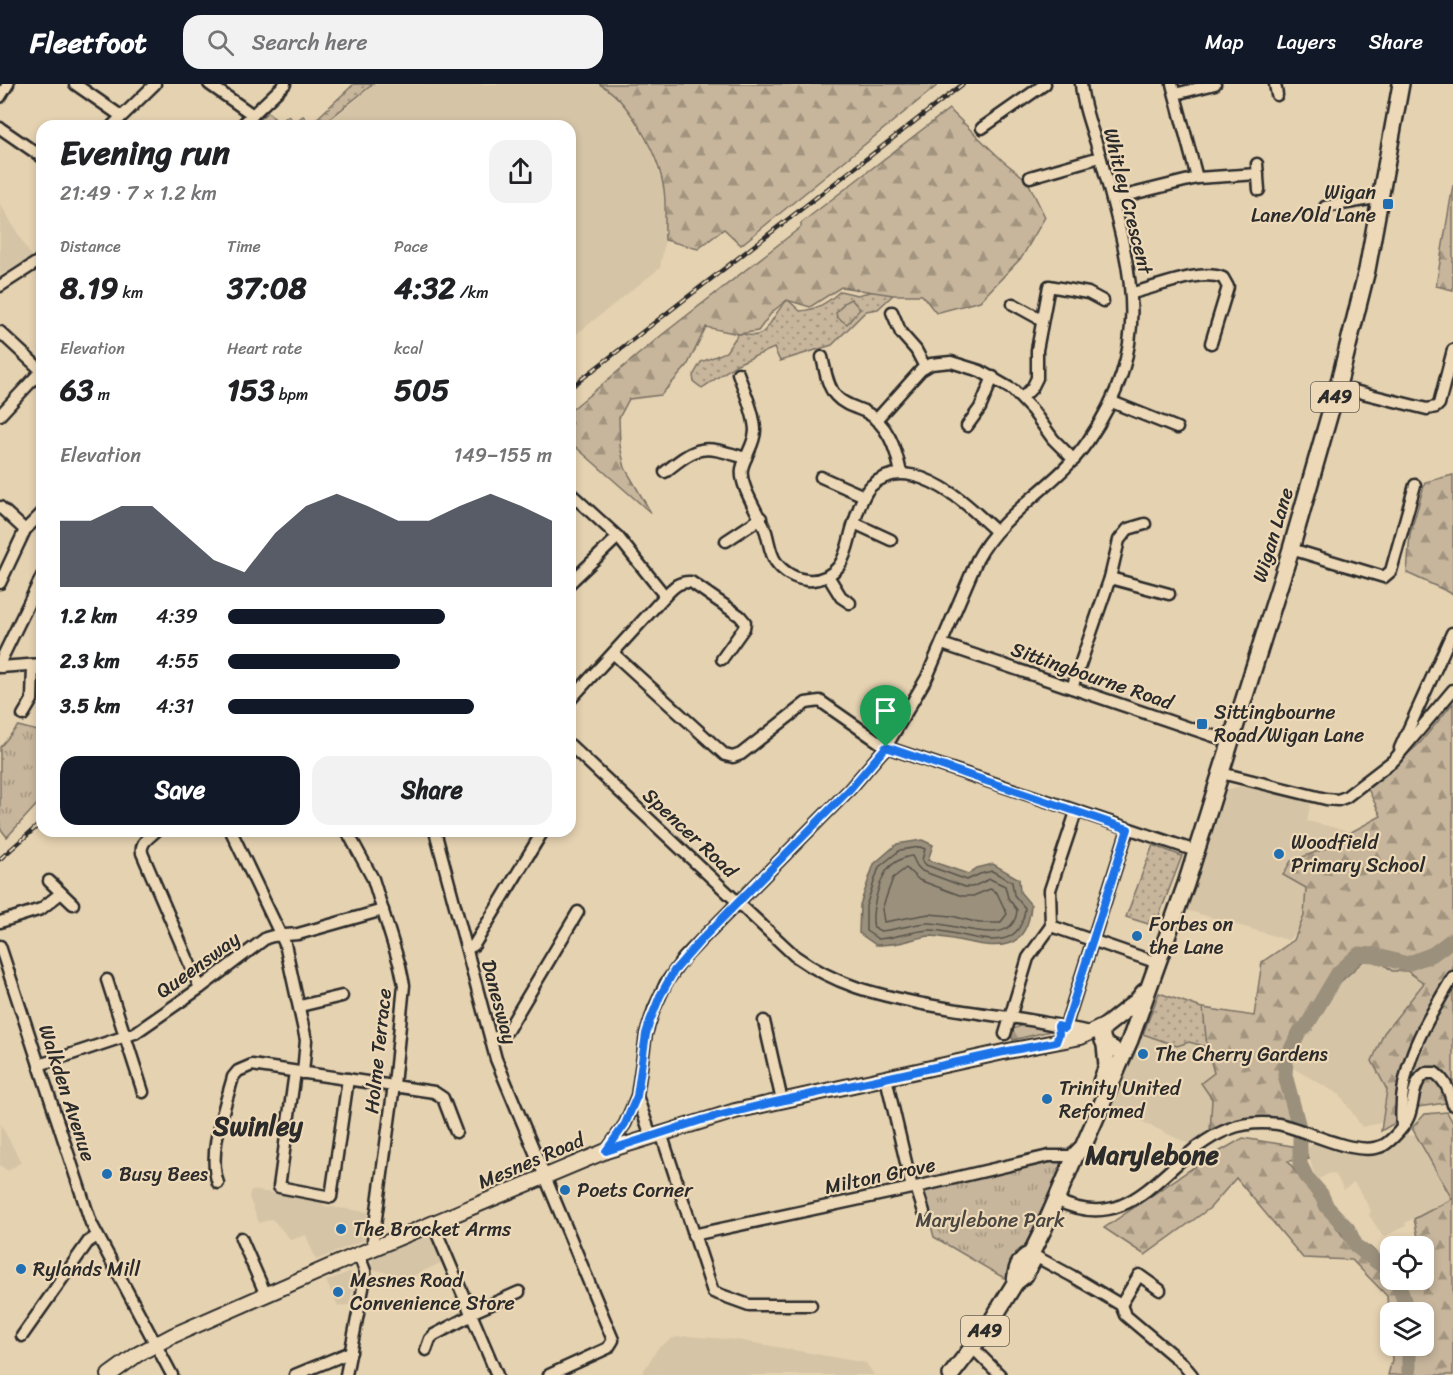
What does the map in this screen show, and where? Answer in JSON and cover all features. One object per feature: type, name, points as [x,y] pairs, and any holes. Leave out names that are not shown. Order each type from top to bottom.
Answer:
[{"type":"highway","name":"Wigan Lane","points":[[951,1375],[973,1348],[1015,1283],[1016,1269],[1023,1257],[1031,1254],[1075,1155],[1083,1147],[1129,1040],[1158,963],[1231,742],[1338,387],[1366,270],[1401,84]]},
{"type":"highway","name":"Wigan Lane","points":[[1108,1023],[1137,1001],[1148,988]]},
{"type":"highway","points":[[1105,1044],[1114,1049],[1124,1048],[1129,1040],[1130,1030],[1124,1023],[1115,1020],[1108,1023]]},
{"type":"highway","name":"A49","points":[[1105,1044],[1102,1032],[1108,1023]]},
{"type":"highway","name":"Wigan Lane","points":[[1075,1155],[1075,1143],[1106,1070],[1105,1044]]},
{"type":"main road","name":"Mesnes Road","points":[[109,1375],[156,1344],[375,1248],[606,1151],[735,1111],[1056,1042],[1085,1034],[1108,1023]]},
{"type":"main road","name":"Mesnes Road","points":[[1085,1034],[1105,1044]]},
{"type":"street","points":[[0,97],[8,84]]},
{"type":"street","points":[[75,84],[121,116]]},
{"type":"street","points":[[117,120],[155,84]]},
{"type":"street","points":[[209,84],[253,115]]},
{"type":"street","points":[[248,120],[285,84]]},
{"type":"street","points":[[982,128],[1045,84]]},
{"type":"street","name":"Whitley Crescent","points":[[606,1151],[625,1124],[637,1096],[646,1034],[666,983],[689,953],[850,789],[886,747],[916,698],[942,645],[977,560],[996,531],[1074,460],[1112,402],[1130,342],[1132,293],[1128,262],[1081,84]]},
{"type":"street","points":[[1197,178],[1174,89],[1215,84]]},
{"type":"street","points":[[0,128],[36,153]]},
{"type":"street","points":[[1042,186],[1035,175],[1100,158]]},
{"type":"street","points":[[1112,199],[1197,178],[1258,169],[1259,190]]},
{"type":"street","points":[[1325,207],[1381,197]]},
{"type":"street","points":[[0,286],[36,263]]},
{"type":"street","points":[[1132,293],[1179,279],[1220,277],[1228,287],[1211,343]]},
{"type":"street","points":[[1022,398],[1032,388],[1037,378],[1036,357],[1049,286],[1088,293],[1103,301]]},
{"type":"street","points":[[1013,304],[1042,320]]},
{"type":"street","points":[[891,311],[901,333],[916,350],[925,367]]},
{"type":"street","points":[[0,332],[36,365]]},
{"type":"street","points":[[1338,387],[1432,409],[1438,404],[1453,350]]},
{"type":"street","points":[[822,357],[820,370],[835,395],[845,403],[868,414],[885,430],[894,445],[901,473]]},
{"type":"street","points":[[876,420],[925,367],[938,362],[951,362],[993,377],[1022,398],[1053,439],[1074,460]]},
{"type":"street","points":[[738,373],[738,389],[755,429],[742,471],[743,483],[761,519],[773,556],[786,572],[794,577],[809,580],[828,576],[834,571],[843,560],[864,496],[871,486],[886,476],[901,473],[922,477],[954,495],[996,531]]},
{"type":"street","points":[[0,416],[36,377]]},
{"type":"street","points":[[966,431],[980,408],[993,377]]},
{"type":"street","points":[[1112,402],[1171,422]]},
{"type":"street","points":[[669,465],[691,452],[709,448],[746,458]]},
{"type":"street","points":[[821,477],[864,496]]},
{"type":"street","points":[[1291,549],[1384,577],[1391,571],[1415,485]]},
{"type":"street","points":[[576,498],[618,537],[665,596]]},
{"type":"street","points":[[0,507],[25,530]]},
{"type":"street","points":[[0,583],[25,530],[36,519]]},
{"type":"street","points":[[726,541],[761,519]]},
{"type":"street","points":[[854,523],[892,541]]},
{"type":"street","points":[[1072,688],[1110,578],[1119,540],[1133,526],[1145,524]]},
{"type":"street","points":[[576,577],[618,537]]},
{"type":"street","points":[[828,576],[842,597],[852,606]]},
{"type":"street","points":[[1110,578],[1169,594]]},
{"type":"street","points":[[576,694],[665,596],[683,581],[691,582],[740,616],[745,622],[744,628],[722,659]]},
{"type":"street","points":[[36,588],[0,666],[36,665]]},
{"type":"street","points":[[1398,754],[1452,633]]},
{"type":"street","name":"Sittingbourne Road","points":[[942,645],[1231,742]]},
{"type":"street","points":[[614,654],[725,755],[733,757],[741,754],[806,703],[816,700],[886,747],[1196,851]]},
{"type":"street","points":[[23,715],[32,700],[36,672]]},
{"type":"street","points":[[1221,773],[1338,800],[1346,797],[1389,765],[1453,690]]},
{"type":"street","name":"Spencer Road","points":[[576,752],[795,956],[830,978],[871,993],[986,1016],[1010,1017],[1085,1034]]},
{"type":"street","points":[[1005,1034],[1028,958],[1051,926],[1050,890],[1076,812]]},
{"type":"street","points":[[1056,1042],[1128,829]]},
{"type":"street","points":[[149,837],[141,847],[142,853],[200,988]]},
{"type":"street","points":[[234,837],[283,936],[306,1040],[279,1187],[331,1197],[348,1079]]},
{"type":"street","name":"Holme Terrace","points":[[350,837],[373,879],[404,985],[394,1085],[373,1240],[375,1248]]},
{"type":"street","name":"Danesway","points":[[437,837],[496,1059],[612,1335],[608,1348],[549,1375]]},
{"type":"street","points":[[467,949],[474,945],[539,837]]},
{"type":"street","points":[[49,881],[74,904]]},
{"type":"street","points":[[0,922],[41,909],[61,893]]},
{"type":"street","name":"Queensway","points":[[39,1065],[135,1033],[266,938],[298,934],[383,910]]},
{"type":"street","points":[[491,1040],[507,1031],[578,912]]},
{"type":"street","points":[[1051,926],[1158,963]]},
{"type":"street","name":"Walkden Avenue","points":[[0,946],[97,1236],[172,1375]]},
{"type":"street","points":[[1402,1127],[1401,1111],[1409,1060],[1429,1018],[1453,977]]},
{"type":"street","points":[[107,980],[143,1092]]},
{"type":"street","points":[[300,1006],[342,996]]},
{"type":"street","points":[[986,1016],[1000,1026],[1005,1034],[1008,1051]]},
{"type":"street","points":[[764,1021],[782,1101]]},
{"type":"street","points":[[218,1183],[215,1156],[218,1131],[233,1077],[245,1067],[252,1065],[426,1089],[440,1095],[456,1132]]},
{"type":"street","points":[[1056,1200],[1084,1211],[1112,1209],[1148,1191],[1173,1167],[1203,1145],[1227,1130],[1244,1125],[1279,1124],[1349,1146],[1371,1148],[1382,1145],[1408,1120],[1415,1086],[1426,1073],[1435,1073],[1444,1081],[1453,1105]]},
{"type":"street","points":[[886,1078],[914,1187],[924,1212]]},
{"type":"street","name":"Whitley Crescent","points":[[637,1096],[656,1134],[713,1292],[749,1305],[811,1305]]},
{"type":"street","name":"Milton Grove","points":[[693,1235],[1049,1156],[1075,1155]]},
{"type":"street","points":[[433,1224],[498,1375]]},
{"type":"street","points":[[22,1336],[88,1242],[97,1236]]},
{"type":"street","points":[[241,1238],[266,1295]]},
{"type":"street","points":[[1031,1254],[1121,1305],[1125,1315],[1182,1363],[1192,1375]]},
{"type":"street","points":[[346,1375],[365,1278],[359,1255]]},
{"type":"street","points":[[1121,1305],[1139,1275],[1160,1290]]},
{"type":"street","points":[[426,1350],[434,1335],[519,1292]]},
{"type":"street","points":[[973,1348],[1000,1375]]},
{"type":"street","points":[[295,1375],[351,1352]]},
{"type":"shaded area","points":[[375,84],[599,84],[606,88],[628,111],[650,149],[663,184],[665,240],[660,268],[576,334],[576,120],[331,120]]},
{"type":"shaded area","points":[[0,203],[32,258],[0,275]]},
{"type":"shaded area","name":"Woodfield Primary School","points":[[1241,786],[1311,802],[1307,821],[1352,832],[1355,877],[1311,928],[1288,940],[1186,910],[1226,790]]},
{"type":"shaded area","points":[[1371,954],[1392,971],[1407,971],[1424,983],[1384,1033],[1387,1090],[1384,1122],[1362,1127],[1340,1095],[1291,1067],[1324,997]]},
{"type":"shaded area","points":[[1143,1034],[1177,1046],[1189,1042],[1230,1053],[1219,1128],[1195,1147],[1112,1107]]},
{"type":"shaded area","points":[[0,1123],[21,1162],[8,1171],[0,1165]]},
{"type":"shaded area","points":[[1401,1135],[1453,1136],[1453,1203],[1437,1207],[1405,1223],[1406,1226],[1382,1236],[1369,1215],[1371,1210],[1354,1182],[1344,1190],[1336,1175],[1330,1173],[1316,1180],[1307,1150],[1315,1140],[1369,1152]]},
{"type":"shaded area","points":[[251,1190],[322,1200],[324,1206],[368,1212],[364,1240],[316,1260],[306,1235],[291,1240],[272,1219],[259,1223],[249,1197]]},
{"type":"shaded area","points":[[430,1233],[443,1262],[410,1277],[370,1269],[373,1258]]},
{"type":"shaded area","points":[[349,1272],[356,1275],[349,1305],[338,1306],[326,1281]]},
{"type":"shaded area","points":[[688,1336],[738,1340],[866,1363],[874,1375],[641,1375],[658,1348],[673,1338]]},
{"type":"green space","points":[[354,84],[373,84],[328,120],[315,120]]},
{"type":"green space","points":[[599,84],[939,84],[741,245],[724,229],[698,249],[665,240],[664,191],[655,157],[630,114],[610,91]]},
{"type":"green space","points":[[949,109],[1003,161],[1027,180],[1045,217],[1022,257],[980,301],[936,313],[922,295],[893,295],[841,287],[810,307],[787,300],[772,312],[758,331],[738,334],[706,327],[687,366],[661,395],[629,399],[619,418],[620,446],[625,468],[651,513],[576,447],[576,406],[663,334],[801,227],[801,223]]},
{"type":"green space","points":[[268,112],[276,120],[258,120]]},
{"type":"green space","points":[[1453,185],[1453,290],[1436,286]]},
{"type":"green space","points":[[840,291],[857,295],[874,291],[893,295],[878,309],[866,311],[832,345],[780,361],[774,348],[737,364],[702,388],[694,382],[693,376],[701,362],[726,352],[738,334],[761,333],[788,300],[800,311],[806,310],[822,305]]},
{"type":"green space","points":[[851,299],[860,309],[847,324],[837,317],[836,313],[845,302]]},
{"type":"green space","points":[[1453,475],[1453,594],[1407,573],[1410,534],[1425,482]]},
{"type":"green space","points":[[1453,703],[1453,1108],[1445,1103],[1404,1109],[1393,1124],[1381,1131],[1387,1090],[1372,1061],[1384,1033],[1424,983],[1407,971],[1392,971],[1371,954],[1324,997],[1293,1059],[1291,1067],[1292,1126],[1242,1122],[1210,1133],[1212,1099],[1201,1083],[1214,1073],[1207,1047],[1203,1008],[1254,1016],[1262,962],[1294,940],[1304,916],[1306,888],[1283,875],[1291,861],[1338,844],[1342,837],[1381,816],[1368,789],[1420,743]]},
{"type":"green space","points":[[18,726],[36,730],[36,806],[7,837],[0,828],[0,747]]},
{"type":"green space","points":[[1153,845],[1182,856],[1155,926],[1126,917]]},
{"type":"green space","points":[[1159,993],[1239,1021],[1230,1053],[1189,1042],[1177,1046],[1143,1034]]},
{"type":"green space","points":[[1023,1025],[1054,1030],[1013,1040],[1011,1035],[1013,1029]]},
{"type":"green space","points":[[1447,1112],[1453,1123],[1453,1375],[1388,1375],[1392,1356],[1434,1356],[1434,1302],[1387,1302],[1387,1296],[1381,1290],[1434,1290],[1434,1236],[1418,1236],[1414,1219],[1452,1199],[1412,1128],[1425,1114]]},
{"type":"green space","points":[[1243,1138],[1304,1148],[1309,1159],[1288,1161],[1348,1243],[1370,1247],[1380,1256],[1380,1289],[1352,1260],[1303,1258],[1236,1178],[1210,1208],[1145,1255],[1104,1228],[1203,1161]]},
{"type":"green space","name":"Marylebone Park","points":[[1064,1161],[1009,1281],[934,1237],[922,1191]]},
{"type":"water","points":[[922,840],[933,845],[928,860],[968,874],[977,868],[993,864],[1019,879],[1020,892],[1031,905],[1027,925],[1019,938],[1008,944],[994,946],[931,936],[876,945],[859,933],[860,905],[874,864],[897,844]]},
{"type":"waterway","points":[[1380,1264],[1356,1246],[1348,1229],[1327,1207],[1321,1194],[1307,1178],[1300,1164],[1300,1131],[1285,1075],[1286,1059],[1300,1031],[1306,1027],[1338,973],[1359,954],[1374,955],[1407,964],[1433,954],[1453,939]]},
{"type":"waterway","points":[[1400,1290],[1405,1302]]},
{"type":"waterway","points":[[1409,1356],[1409,1375]]},
{"type":"railway","points":[[576,383],[963,84]]},
{"type":"railway","points":[[0,859],[36,827]]},
{"type":"place","name":"Wigan Lane/Old Lane","points":[[1388,204]]},
{"type":"place","name":"Sittingbourne Road/Wigan Lane","points":[[1202,724]]},
{"type":"place","name":"Woodfield Primary School","points":[[1279,854]]},
{"type":"place","name":"Forbes on the Lane","points":[[1137,936]]},
{"type":"place","name":"The Cherry Gardens","points":[[1143,1054]]},
{"type":"place","name":"Trinity United Reformed","points":[[1047,1099]]},
{"type":"place","name":"Busy Bees","points":[[107,1174]]},
{"type":"place","name":"Poets Corner","points":[[565,1190]]},
{"type":"place","name":"The Brocket Arms","points":[[341,1229]]},
{"type":"place","name":"Rylands Mill","points":[[21,1269]]},
{"type":"place","name":"Mesnes Road Convenience Store","points":[[338,1292]]},
{"type":"district","name":"Swinley","points":[[258,1126]]},
{"type":"district","name":"Marylebone","points":[[1152,1155]]},
{"type":"route","points":[[886,747],[1128,829],[1065,1028],[1058,1026],[1059,1037],[1056,1042],[735,1111],[606,1151],[625,1124],[637,1096],[646,1034],[660,996],[674,971],[701,940],[850,789],[886,747]]}]
